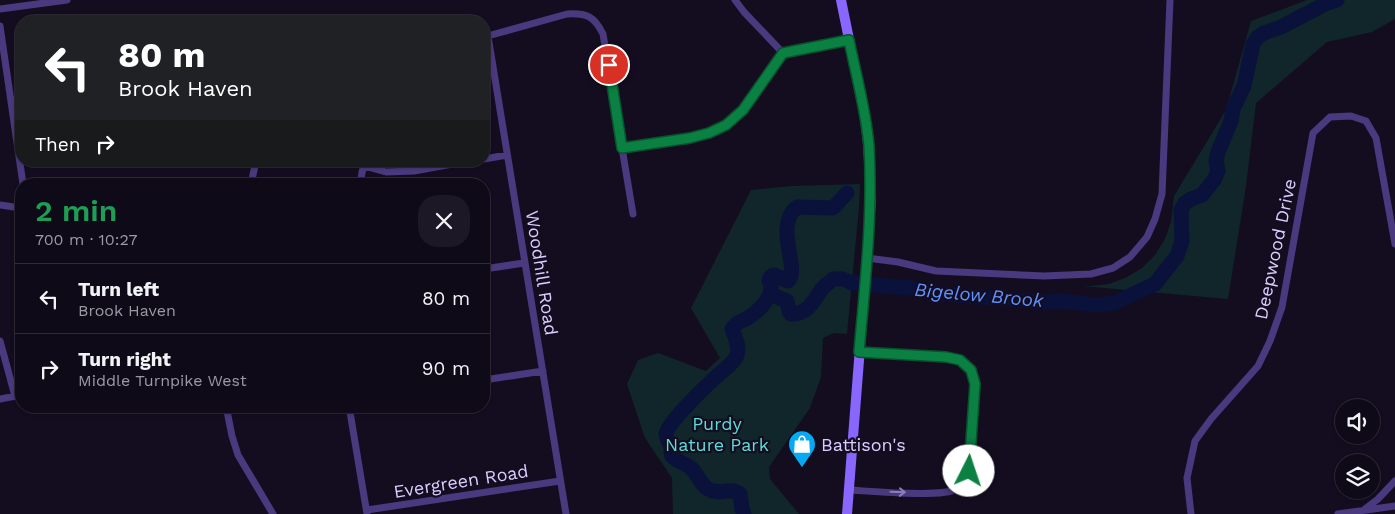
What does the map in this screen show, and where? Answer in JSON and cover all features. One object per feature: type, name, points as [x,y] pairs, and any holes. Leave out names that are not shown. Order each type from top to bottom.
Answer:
[{"type":"main road","points":[[841,0],[865,118],[870,199],[847,514]]},
{"type":"street","points":[[0,10],[67,0]]},
{"type":"street","points":[[735,0],[783,53]]},
{"type":"street","points":[[867,258],[898,262],[936,271],[1044,276],[1091,274],[1113,268],[1130,257],[1147,238],[1162,194],[1170,0]]},
{"type":"street","points":[[490,36],[567,14],[581,13],[590,16],[598,24],[603,34],[633,214]]},
{"type":"street","points":[[0,26],[2,52],[15,128]]},
{"type":"street","points":[[622,148],[690,138],[709,133],[726,125],[743,110],[783,53],[849,40]]},
{"type":"street","name":"Woodhill Road","points":[[490,59],[566,514]]},
{"type":"street","points":[[11,100],[15,100]]},
{"type":"street","name":"Deepwood Drive","points":[[1191,514],[1187,478],[1195,441],[1211,419],[1258,366],[1270,341],[1282,307],[1313,133],[1330,117],[1351,116],[1366,121],[1376,138],[1395,244]]},
{"type":"street","points":[[490,158],[507,154]]},
{"type":"street","points":[[373,167],[386,172],[414,171],[436,167]]},
{"type":"street","points":[[0,205],[15,207]]},
{"type":"street","points":[[490,268],[524,263]]},
{"type":"street","points":[[0,341],[15,387]]},
{"type":"street","points":[[849,490],[940,494],[955,490],[964,483],[969,471],[975,384],[971,370],[960,360],[946,357],[859,352]]},
{"type":"street","points":[[490,379],[543,371]]},
{"type":"street","points":[[0,399],[15,396]]},
{"type":"street","points":[[227,413],[238,455],[273,514]]},
{"type":"street","points":[[350,413],[367,512]]},
{"type":"street","name":"Evergreen Road","points":[[367,512],[560,481]]},
{"type":"street","points":[[1364,509],[1378,499],[1395,481]]},
{"type":"street","points":[[1338,514],[1395,506]]},
{"type":"green space","points":[[1307,0],[1395,0],[1395,19],[1372,32],[1327,42],[1256,103],[1246,186],[1228,299],[1082,286],[1109,284],[1127,277],[1142,268],[1155,255],[1165,239],[1171,222],[1174,196],[1226,110],[1251,21]]},
{"type":"green space","name":"Purdy Nature Park","points":[[860,184],[847,334],[834,333],[823,338],[821,377],[810,408],[769,467],[770,479],[799,514],[673,514],[672,478],[645,438],[627,384],[638,360],[658,353],[706,371],[720,358],[691,308],[751,190],[792,186]]},
{"type":"waterway","name":"Bigelow Brook","points":[[770,294],[787,301],[791,314],[806,310],[822,289],[833,279],[843,279],[852,283],[919,289],[943,294],[1098,305],[1114,303],[1155,284],[1177,256],[1182,241],[1181,210],[1185,203],[1202,195],[1214,180],[1218,171],[1216,161],[1218,152],[1231,121],[1233,109],[1244,86],[1253,44],[1264,33],[1281,27],[1325,4],[1337,0]]},
{"type":"waterway","points":[[770,294],[771,286],[769,280],[771,276],[774,275],[788,281],[791,275],[792,267],[787,236],[787,225],[790,215],[797,207],[833,208],[847,193]]},
{"type":"waterway","name":"Bigelow Brook","points":[[744,514],[740,494],[732,491],[716,492],[708,489],[691,468],[673,458],[666,434],[668,428],[689,403],[734,361],[738,349],[732,329],[758,310],[770,294]]},
{"type":"place","name":"Battison's","points":[[802,468]]},
{"type":"route","points":[[609,65],[622,148],[690,138],[709,133],[726,125],[743,110],[783,53],[849,40],[865,118],[870,175],[870,216],[859,352],[946,357],[960,360],[971,370],[975,384],[969,471]]}]
